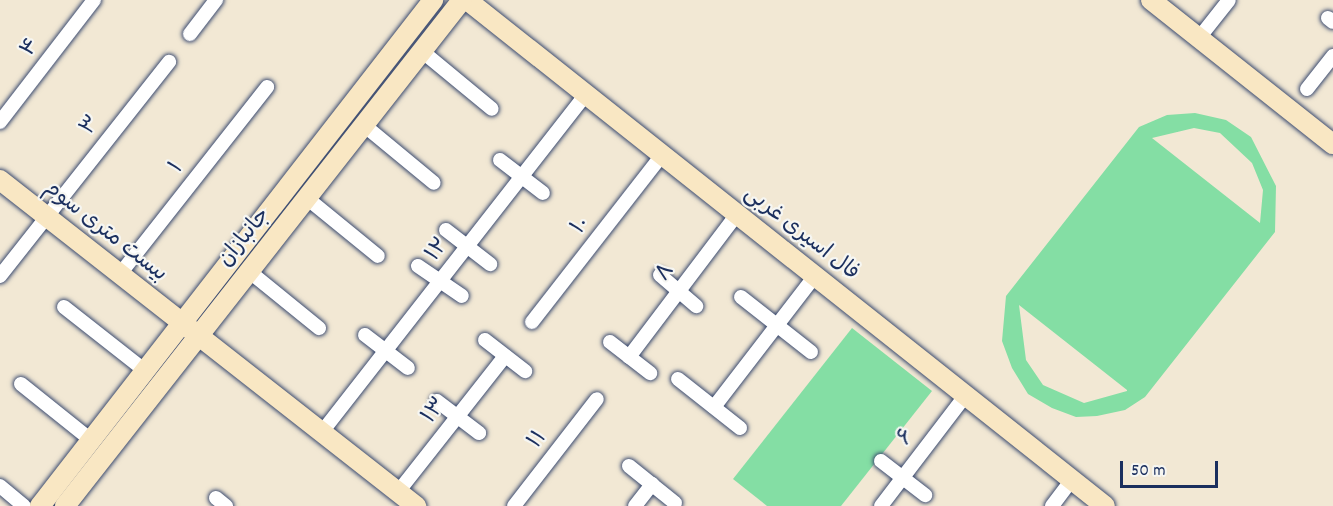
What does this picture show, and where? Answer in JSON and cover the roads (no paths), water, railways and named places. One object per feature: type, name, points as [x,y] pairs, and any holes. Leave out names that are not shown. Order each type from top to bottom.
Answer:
[{"type":"street","name":"۴","points":[[0,122],[94,0]]},
{"type":"street","points":[[190,34],[216,0]]},
{"type":"street","name":"جانبازان","points":[[40,506],[433,0]]},
{"type":"street","name":"جانبازان","points":[[65,506],[462,0]]},
{"type":"street","name":"فال اسیری غربی","points":[[467,0],[1106,506]]},
{"type":"street","points":[[1151,0],[1333,144]]},
{"type":"street","points":[[1199,38],[1229,0]]},
{"type":"street","points":[[423,52],[492,109]]},
{"type":"street","points":[[1307,89],[1333,56]]},
{"type":"street","name":"۳","points":[[0,276],[169,62]]},
{"type":"street","name":"۱","points":[[120,274],[267,87]]},
{"type":"street","name":"۱۲","points":[[322,432],[586,94]]},
{"type":"street","points":[[364,126],[434,183]]},
{"type":"street","name":"۱۰","points":[[532,322],[663,155]]},
{"type":"street","points":[[500,160],[543,193]]},
{"type":"street","name":"بیست متری سوم","points":[[0,180],[416,506]]},
{"type":"street","points":[[308,199],[378,256]]},
{"type":"street","name":"۸","points":[[629,357],[737,214]]},
{"type":"street","points":[[446,230],[490,264]]},
{"type":"street","points":[[418,266],[462,296]]},
{"type":"street","points":[[250,272],[319,328]]},
{"type":"street","points":[[660,275],[696,306]]},
{"type":"street","points":[[714,407],[815,276]]},
{"type":"street","points":[[741,297],[811,352]]},
{"type":"street","points":[[64,307],[144,370]]},
{"type":"street","points":[[365,335],[408,368]]},
{"type":"street","points":[[485,340],[525,371]]},
{"type":"street","points":[[610,342],[650,373]]},
{"type":"street","name":"۱۳","points":[[398,492],[505,356]]},
{"type":"street","points":[[678,379],[740,428]]},
{"type":"street","points":[[21,384],[91,440]]},
{"type":"street","name":"۶","points":[[881,506],[966,395]]},
{"type":"street","name":"۱۱","points":[[514,506],[597,399]]},
{"type":"street","points":[[437,401],[479,433]]},
{"type":"street","points":[[881,461],[925,495]]},
{"type":"street","points":[[629,466],[675,503]]},
{"type":"street","points":[[1052,506],[1072,479]]},
{"type":"street","points":[[634,506],[652,484]]},
{"type":"street","points":[[0,486],[24,506]]}]
